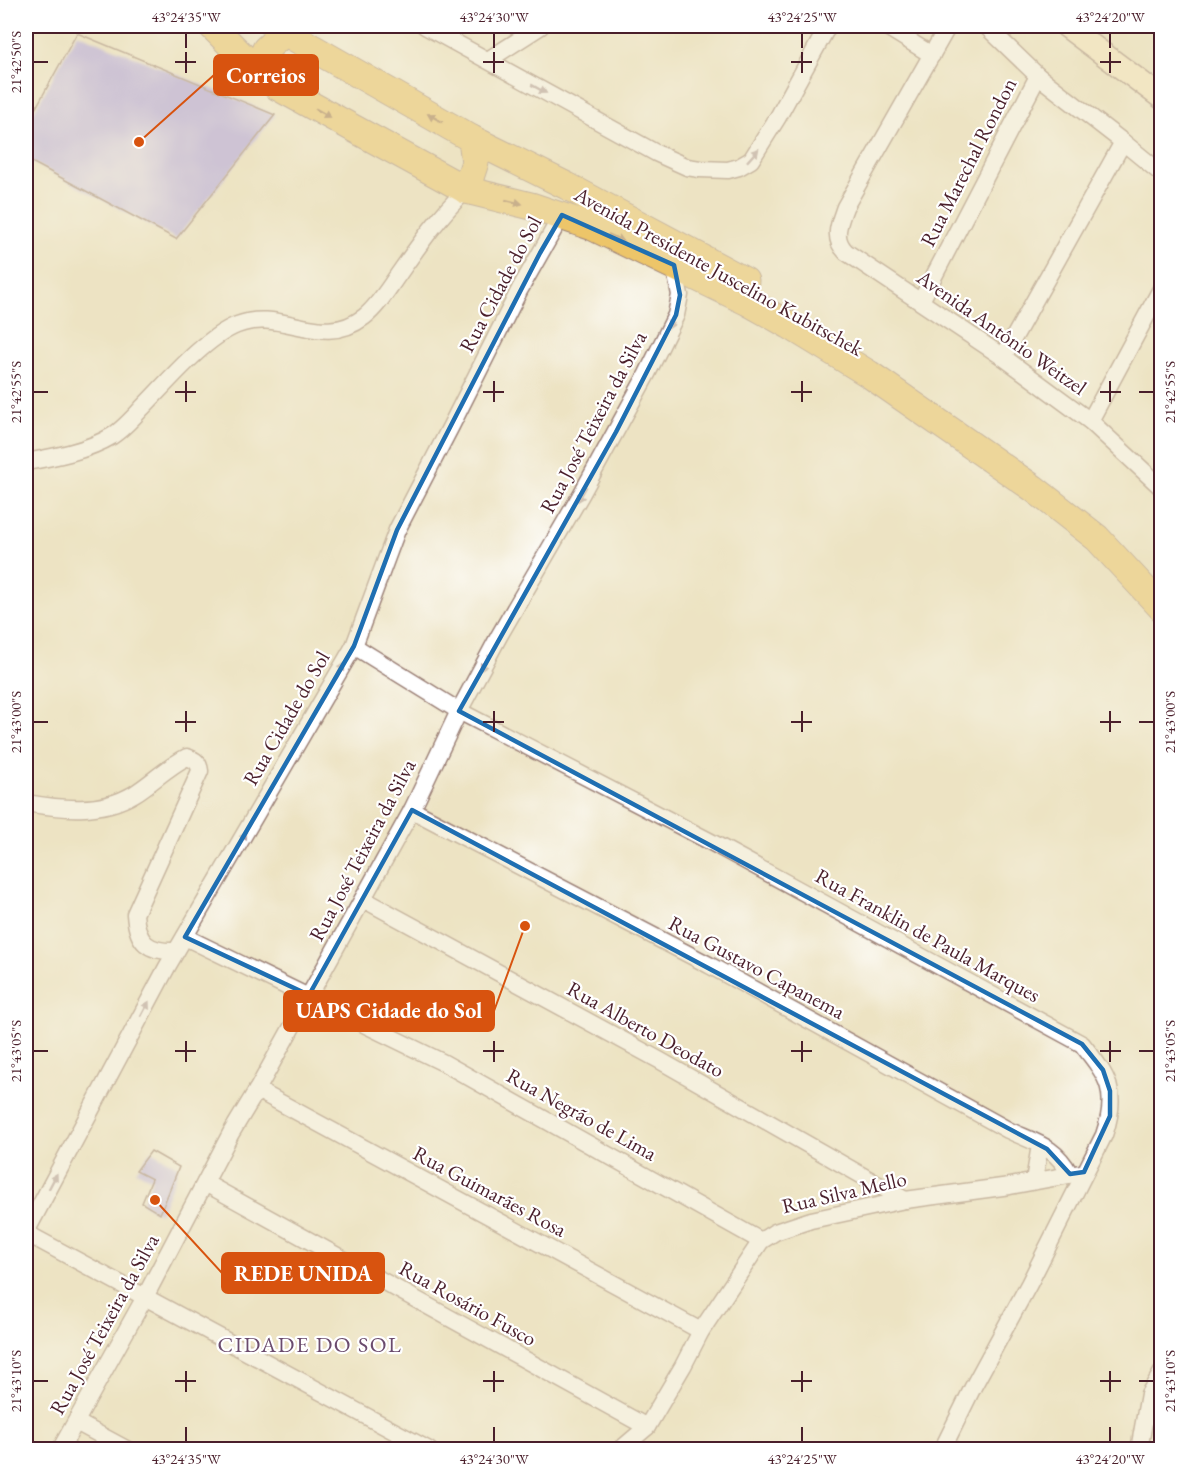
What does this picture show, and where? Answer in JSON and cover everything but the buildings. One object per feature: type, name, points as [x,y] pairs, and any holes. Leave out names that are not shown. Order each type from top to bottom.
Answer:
[{"type":"highway","name":"Avenida Presidente Juscelino Kubitschek","points":[[212,26],[256,70],[278,87],[466,190],[562,215],[593,227],[748,302],[808,336],[869,374],[1003,465],[1097,538],[1161,608]]},
{"type":"highway","name":"Avenida Presidente Juscelino Kubitschek","points":[[280,29],[472,139],[713,263],[832,331],[992,438],[1068,494],[1103,524],[1161,584]]},
{"type":"highway","points":[[256,70],[266,48],[280,29]]},
{"type":"highway","points":[[466,190],[475,162],[472,139]]},
{"type":"highway","points":[[504,156],[542,189],[562,215]]},
{"type":"main road","points":[[1066,26],[1161,98]]},
{"type":"street","points":[[424,26],[672,161],[687,167],[728,170],[740,167],[752,160],[759,150],[828,26]]},
{"type":"street","points":[[488,60],[541,26]]},
{"type":"street","points":[[885,26],[932,55],[948,26]]},
{"type":"street","points":[[986,26],[1038,76],[1161,174]]},
{"type":"street","name":"Avenida Antônio Weitzel","points":[[932,55],[845,207],[837,235],[838,242],[846,252],[1003,357],[1090,421],[1161,488]]},
{"type":"street","name":"Rua Marechal Rondon","points":[[921,301],[1038,76]]},
{"type":"street","points":[[1003,357],[1123,142]]},
{"type":"street","points":[[26,462],[93,446],[113,435],[191,359],[219,335],[239,324],[274,320],[327,331],[353,325],[366,316],[379,301],[432,228],[466,190]]},
{"type":"street","name":"Rua Cidade do Sol","points":[[26,1233],[181,944],[354,646],[396,530],[520,289],[562,215]]},
{"type":"street","name":"Rua José Teixeira da Silva","points":[[60,1449],[145,1297],[231,1133],[412,810],[459,711],[504,627],[616,432],[676,315],[681,296],[674,265]]},
{"type":"street","points":[[1090,421],[1161,287]]},
{"type":"street","name":"Rua Franklin de Paula Marques","points":[[354,646],[459,711],[711,842],[1082,1044],[1103,1070],[1110,1091],[1110,1116],[1104,1134],[1077,1173],[1029,1284],[942,1449]]},
{"type":"street","name":"Rua Negrão de Lima","points":[[26,803],[56,807],[106,807],[134,795],[173,764],[187,757],[194,759],[199,764],[200,771],[135,914],[136,928],[149,948],[162,951],[181,944],[309,995],[444,1063],[761,1241]]},
{"type":"street","name":"Rua Gustavo Capanema","points":[[412,810],[709,965],[1008,1130],[1057,1154],[1077,1173]]},
{"type":"street","name":"Rua Alberto Deodato","points":[[363,899],[670,1066],[905,1200]]},
{"type":"street","name":"Rua Guimarães Rosa","points":[[257,1090],[701,1331]]},
{"type":"street","points":[[1034,1181],[1040,1145]]},
{"type":"street","name":"Rua Silva Mello","points":[[620,1449],[646,1427],[701,1331],[761,1241],[775,1232],[811,1220],[905,1200],[1077,1173]]},
{"type":"street","name":"Rua Rosário Fusco","points":[[205,1183],[646,1427]]},
{"type":"street","points":[[26,1233],[429,1449]]},
{"type":"street","points":[[1138,1449],[1149,1394],[1161,1372]]},
{"type":"street","points":[[76,1422],[128,1449]]},
{"type":"highlighted area","points":[[562,215],[674,265],[680,295],[676,315],[616,432],[459,711],[1082,1044],[1103,1070],[1110,1091],[1110,1116],[1084,1172],[1070,1174],[1047,1149],[412,810],[309,995],[185,937],[354,646],[397,530],[540,253]]},
{"type":"place","name":"Correios","points":[[139,142]]},
{"type":"place","name":"UAPS Cidade do Sol","points":[[525,926]]},
{"type":"place","name":"REDE UNIDA","points":[[155,1200]]},
{"type":"district","name":"CIDADE DO SOL","points":[[310,1344]]}]
